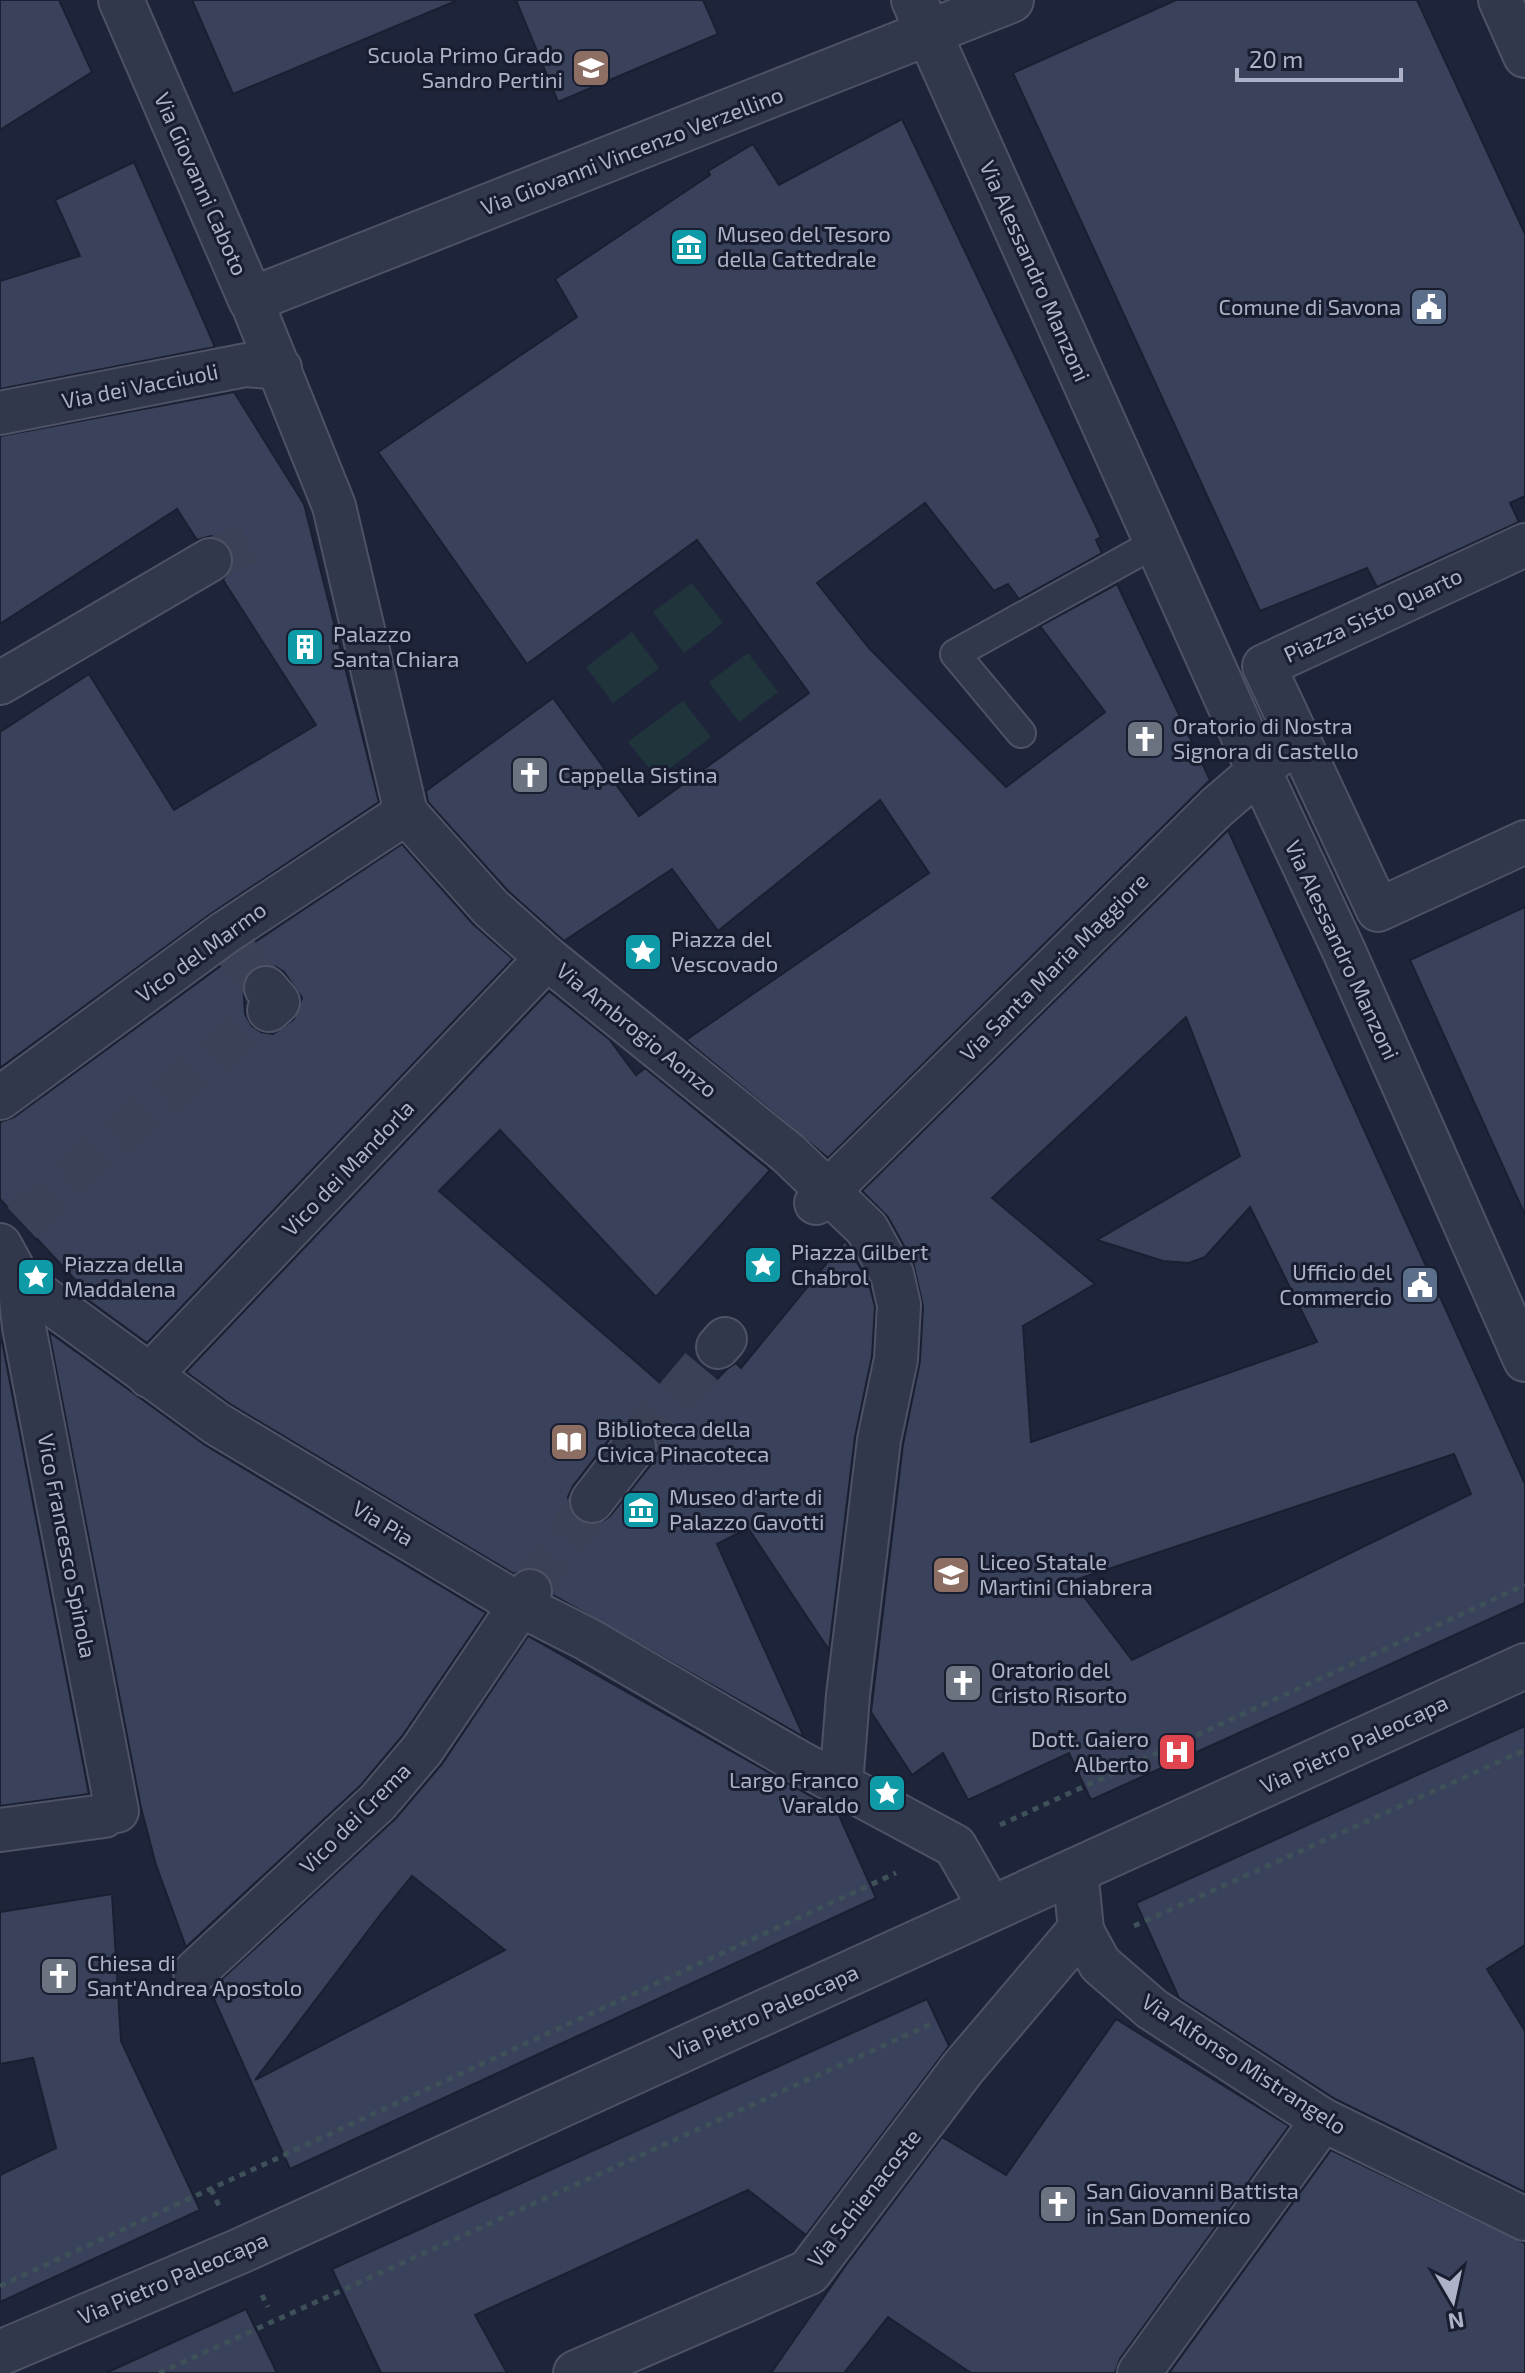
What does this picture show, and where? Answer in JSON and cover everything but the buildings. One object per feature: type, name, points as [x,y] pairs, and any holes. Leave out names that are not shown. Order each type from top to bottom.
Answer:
[{"type":"street","name":"Via Giovanni Caboto","points":[[121,0],[280,368]]},
{"type":"street","name":"Via Giovanni Vincenzo Verzellino","points":[[251,300],[922,18],[1011,0]]},
{"type":"street","points":[[1500,0],[1525,56]]},
{"type":"street","name":"Via Alessandro Manzoni","points":[[922,18],[1259,770],[1344,951],[1525,1360]]},
{"type":"street","name":"Via dei Vacciuoli","points":[[0,413],[246,365],[280,368]]},
{"type":"street","name":"Via Ambrogio Aonzo","points":[[280,368],[334,506],[406,813],[491,908],[547,958],[752,1123],[822,1198],[867,1229],[884,1254],[899,1305],[896,1359],[879,1440],[848,1695],[841,1785]]},
{"type":"street","name":"Piazza Sisto Quarto","points":[[1525,545],[1264,666],[1378,910],[1525,842]]},
{"type":"street","points":[[0,683],[210,560]]},
{"type":"street","name":"Via Santa Maria Maggiore","points":[[822,1198],[1217,807],[1298,738]]},
{"type":"street","name":"Vico del Marmo","points":[[0,1098],[228,942],[406,813]]},
{"type":"street","name":"Vico dei Mandorla","points":[[149,1376],[547,958]]},
{"type":"street","name":"Via Pia","points":[[10,1246],[149,1376],[217,1424],[525,1598],[587,1639],[841,1785]]},
{"type":"street","name":"Vico Francesco Spinola","points":[[0,1830],[110,1813],[10,1246]]},
{"type":"street","points":[[592,1501],[634,1447]]},
{"type":"street","name":"Vico dei Crema","points":[[195,1972],[378,1802],[422,1750],[525,1598]]},
{"type":"street","name":"Via Pietro Paleocapa","points":[[0,2353],[240,2251],[1525,1666]]},
{"type":"street","points":[[841,1785],[955,1846],[991,1909]]},
{"type":"street","name":"Via Alfonso Mistrangelo","points":[[1075,1871],[1081,1929],[1100,1964],[1152,2009],[1323,2120],[1525,2219]]},
{"type":"street","name":"Via Schienacoste","points":[[576,2373],[809,2272],[963,2068],[1081,1929]]},
{"type":"street","points":[[1139,2373],[1323,2120]]},
{"type":"lane","points":[[1021,733],[955,654],[1157,542]]},
{"type":"path","points":[[955,1846],[1525,1585]]},
{"type":"path","points":[[1144,1922],[1525,1750]]},
{"type":"path","points":[[0,2286],[870,1885]]},
{"type":"path","points":[[159,2373],[937,2021]]},
{"type":"shaded area","points":[[692,583],[723,623],[684,653],[653,612]]},
{"type":"shaded area","points":[[632,632],[659,668],[613,703],[586,667]]},
{"type":"shaded area","points":[[748,653],[778,692],[739,722],[709,682]]},
{"type":"shaded area","points":[[683,701],[711,737],[657,778],[628,742]]},
{"type":"tunnel","points":[[210,560],[260,538]]},
{"type":"tunnel","points":[[234,949],[266,988]]},
{"type":"tunnel","points":[[22,1223],[91,1158],[269,1010]]},
{"type":"tunnel","points":[[634,1447],[718,1347]]},
{"type":"tunnel","points":[[530,1591],[592,1501]]},
{"type":"place","name":"Scuola Primo Grado Sandro Pertini","points":[[591,68]]},
{"type":"place","name":"Museo del Tesoro della Cattedrale","points":[[689,247]]},
{"type":"place","name":"Comune di Savona","points":[[1429,307]]},
{"type":"place","name":"Palazzo Santa Chiara","points":[[305,647]]},
{"type":"place","name":"Oratorio di Nostra Signora di Castello","points":[[1145,739]]},
{"type":"place","name":"Cappella Sistina","points":[[530,775]]},
{"type":"place","name":"Piazza del Vescovado","points":[[643,952]]},
{"type":"place","name":"Piazza Gilbert Chabrol","points":[[763,1265]]},
{"type":"place","name":"Piazza della Maddalena","points":[[36,1277]]},
{"type":"place","name":"Ufficio del Commercio","points":[[1420,1285]]},
{"type":"place","name":"Biblioteca della Civica Pinacoteca","points":[[569,1442]]},
{"type":"place","name":"Museo d'arte di Palazzo Gavotti","points":[[641,1510]]},
{"type":"place","name":"Liceo Statale Martini Chiabrera","points":[[951,1575]]},
{"type":"place","name":"Oratorio del Cristo Risorto","points":[[963,1683]]},
{"type":"place","name":"Dott. Gaiero Alberto","points":[[1177,1752]]},
{"type":"place","name":"Largo Franco Varaldo","points":[[887,1793]]},
{"type":"place","name":"Chiesa di Sant'Andrea Apostolo","points":[[59,1976]]},
{"type":"place","name":"San Giovanni Battista in San Domenico","points":[[1058,2204]]}]
